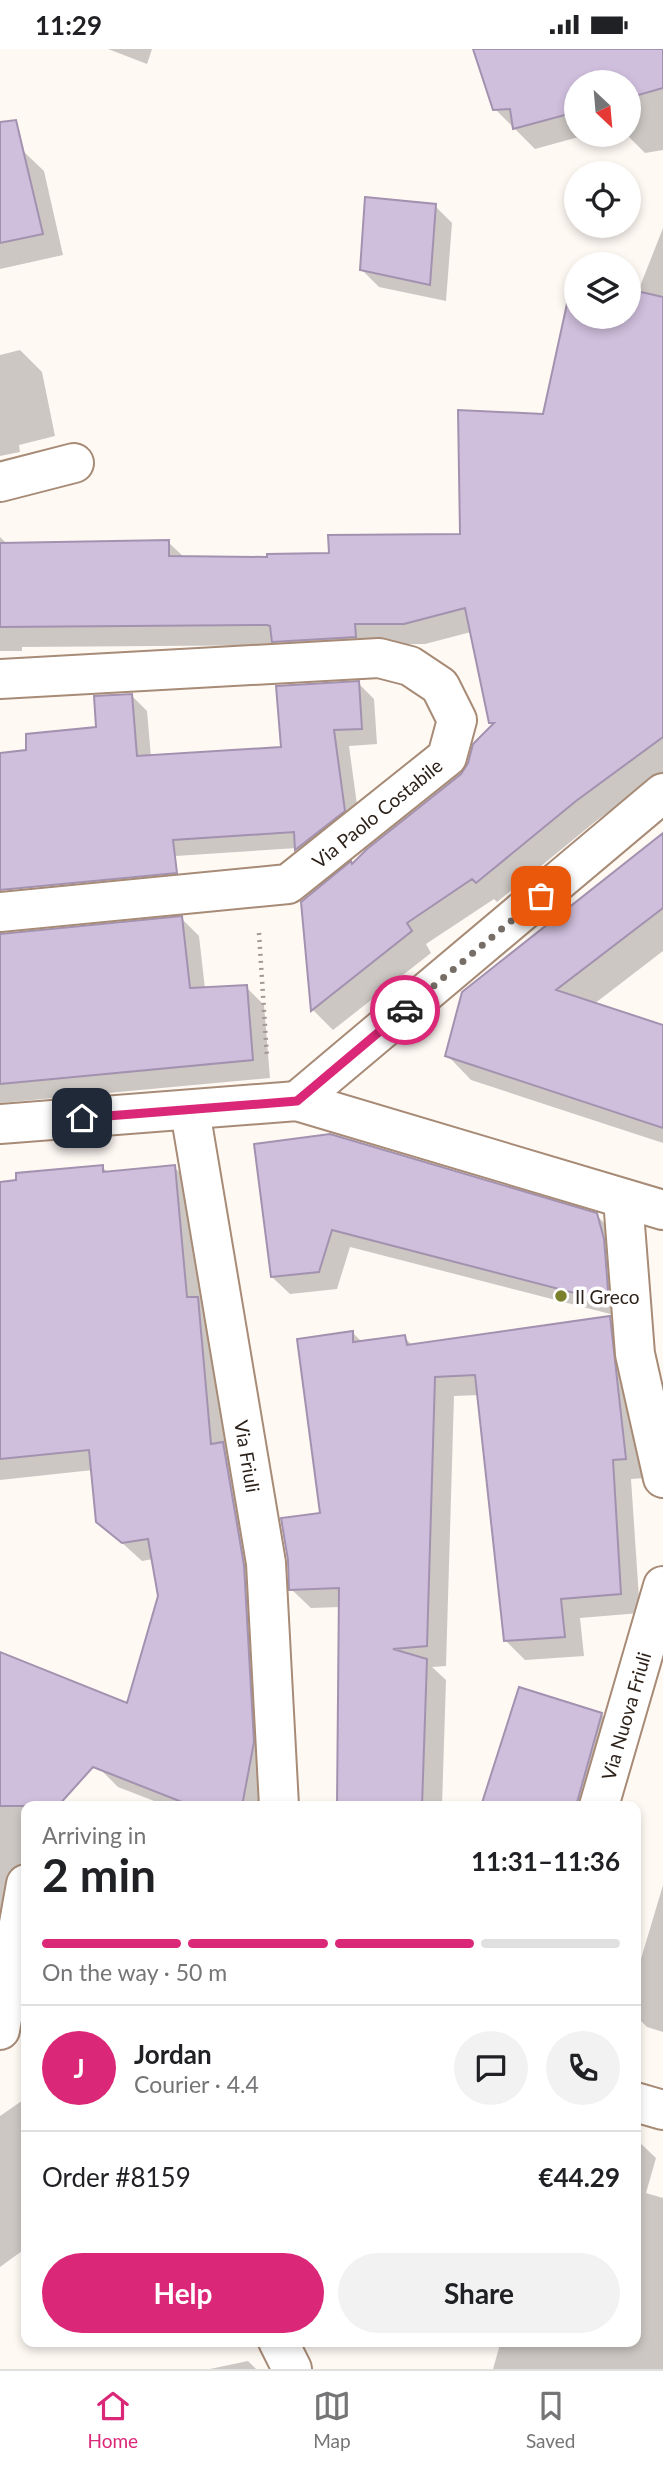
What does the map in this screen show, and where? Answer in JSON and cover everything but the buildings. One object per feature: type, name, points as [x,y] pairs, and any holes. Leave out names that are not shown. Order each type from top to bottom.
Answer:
[{"type":"street","points":[[0,482],[75,463]]},
{"type":"street","name":"Via Paolo Costabile","points":[[0,679],[380,658],[410,667],[440,686],[457,720],[447,757],[288,884],[0,912]]},
{"type":"street","points":[[284,1102],[663,793]]},
{"type":"street","points":[[0,1124],[284,1102],[663,1210]]},
{"type":"street","name":"Via Friuli","points":[[190,1111],[266,1563],[279,1801]]},
{"type":"street","points":[[623,1199],[635,1354],[663,1478]]},
{"type":"street","name":"Via Nuova Friuli","points":[[600,1801],[663,1586]]},
{"type":"street","points":[[0,2030],[21,1912]]},
{"type":"street","points":[[641,2104],[663,2110]]},
{"type":"street","points":[[281,2347],[292,2369]]},
{"type":"path","points":[[256,888],[284,1102]]},
{"type":"way so far","points":[[405,1010],[541,896]]},
{"type":"place","name":"Il Greco","points":[[561,1296]]},
{"type":"route","points":[[82,1118],[297,1101],[405,1010]]}]
